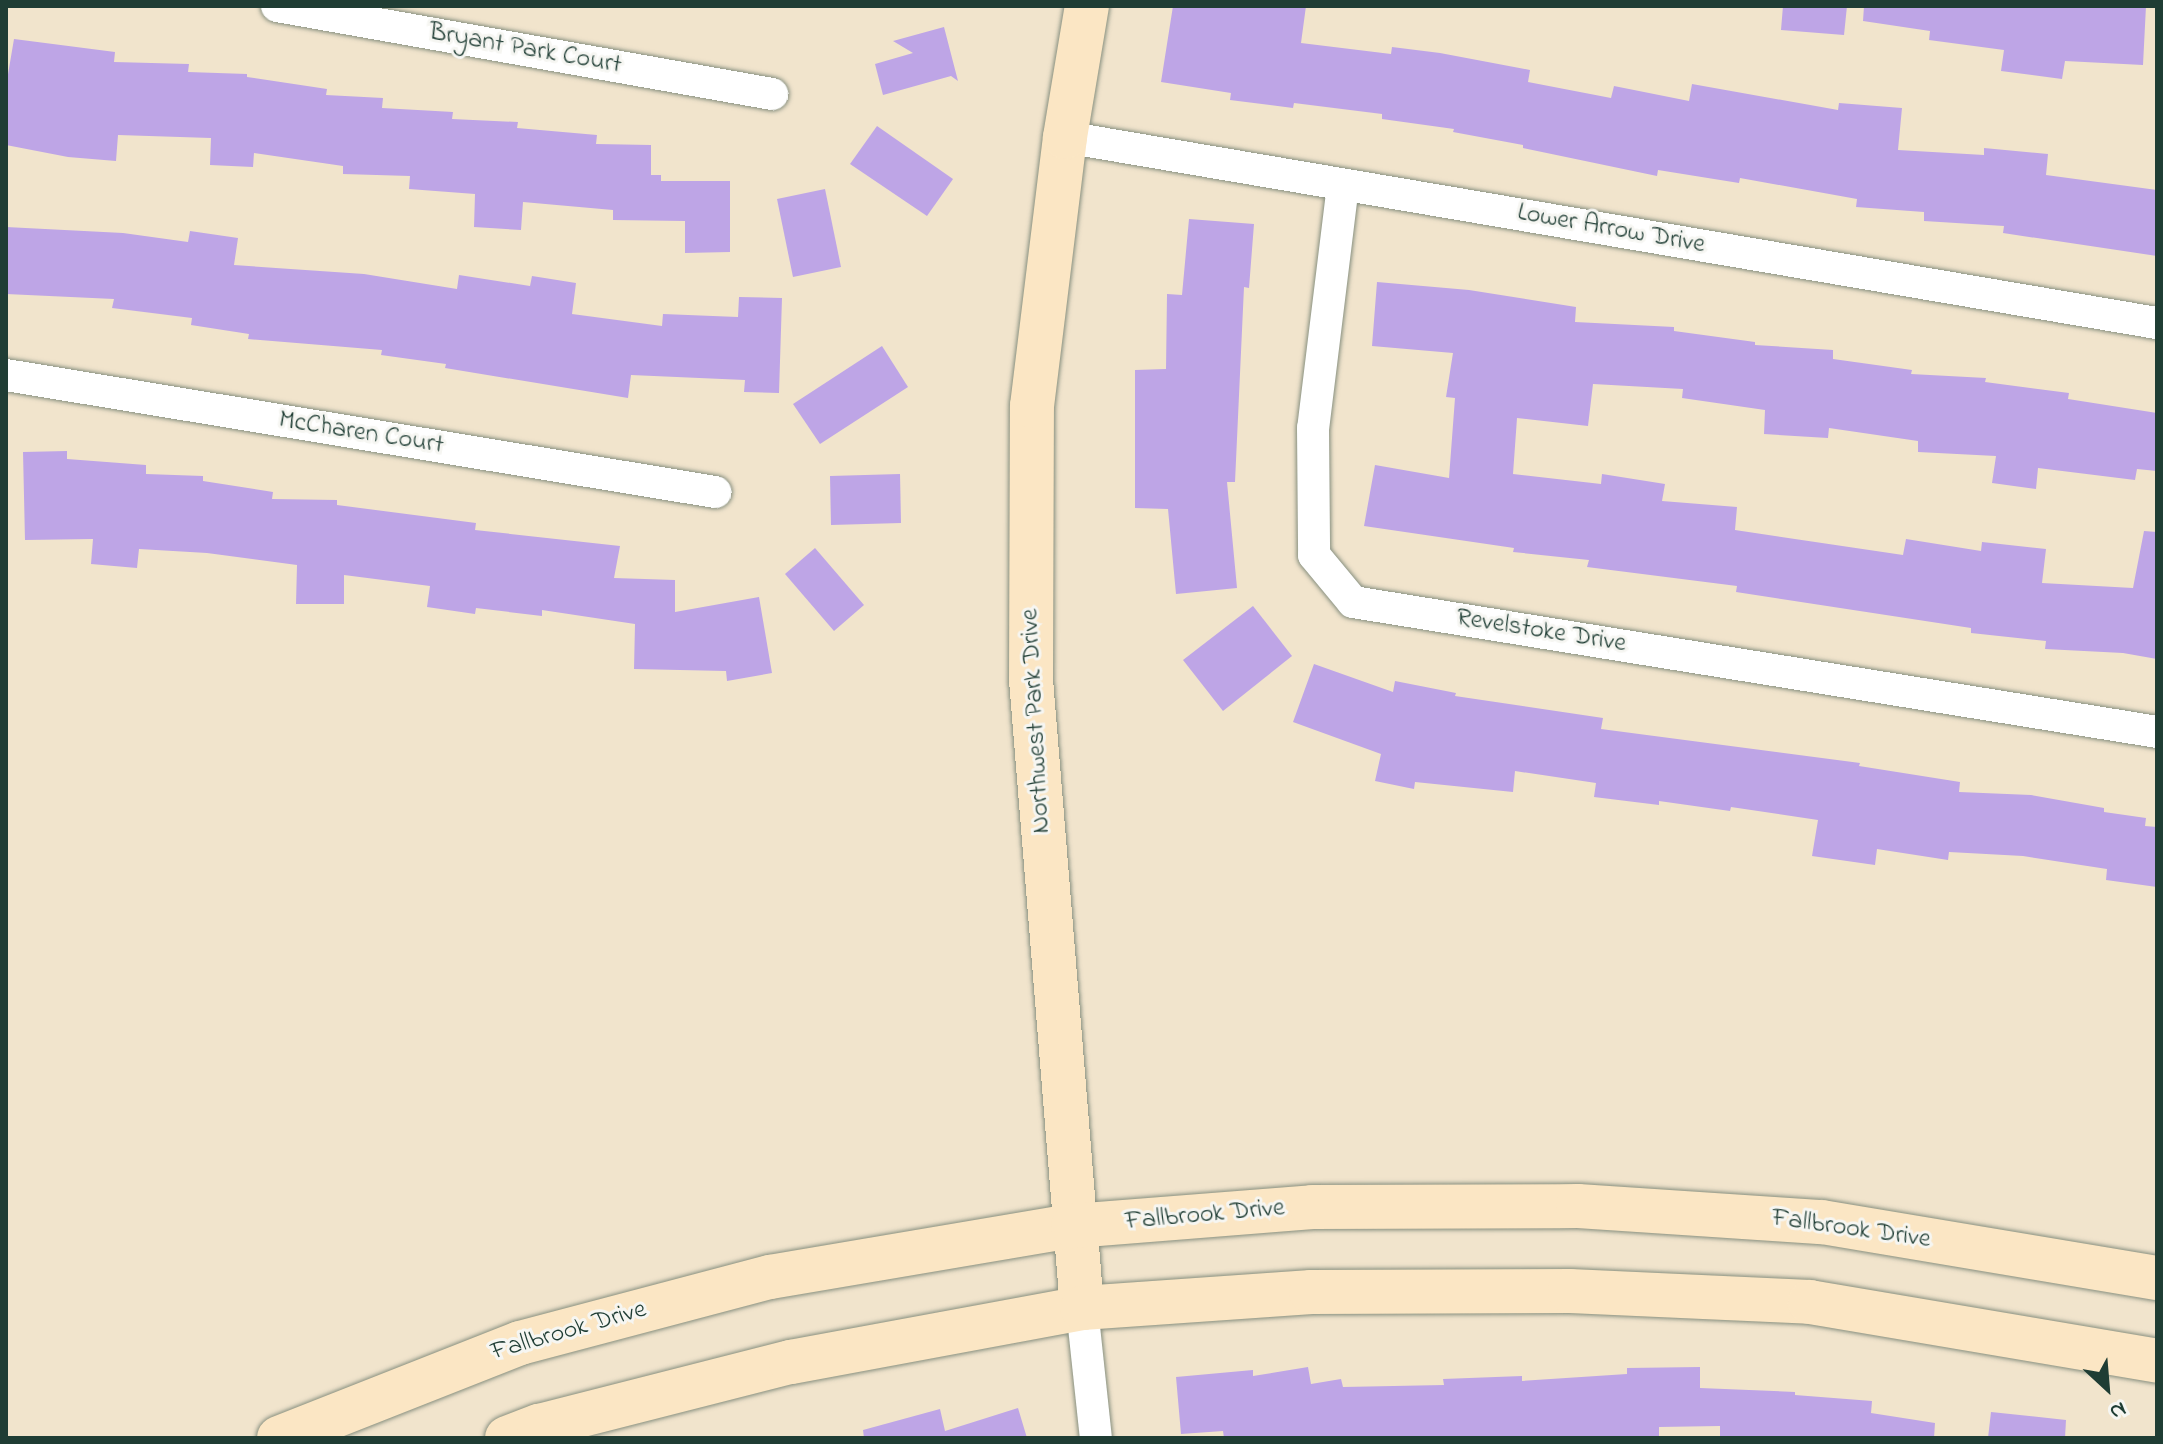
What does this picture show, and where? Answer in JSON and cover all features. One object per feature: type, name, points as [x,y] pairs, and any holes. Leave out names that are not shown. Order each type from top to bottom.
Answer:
[{"type":"main road","name":"Northwest Park Drive","points":[[1082,1308],[1031,680],[1032,406],[1065,137],[1087,6]]},
{"type":"main road","name":"Fallbrook Drive","points":[[279,1438],[520,1343],[770,1277],[1073,1226],[1312,1207],[1578,1206],[1822,1222],[2157,1278]]},
{"type":"main road","points":[[507,1438],[539,1426],[791,1362],[1082,1308],[1311,1292],[1570,1291],[1795,1301],[2157,1361]]},
{"type":"street","name":"Bryant Park Court","points":[[277,6],[772,94]]},
{"type":"street","name":"Lower Arrow Drive","points":[[1065,137],[2157,323]]},
{"type":"street","name":"Revelstoke Drive","points":[[1343,185],[1313,428],[1314,555],[1353,602],[2157,732]]},
{"type":"street","name":"McCharen Court","points":[[6,375],[715,492]]},
{"type":"street","name":"Northwest Park Drive","points":[[1082,1308],[1096,1438]]},
{"type":"building","points":[[1173,6],[1306,6],[1301,43],[1391,54],[1392,47],[1440,53],[1530,70],[1528,82],[1611,98],[1614,86],[1689,101],[1692,84],[1838,110],[1839,103],[1902,108],[1898,150],[1984,155],[1984,148],[2048,154],[2046,175],[2157,190],[2157,256],[2003,233],[2004,226],[1924,221],[1924,212],[1856,207],[1857,199],[1740,178],[1739,183],[1658,170],[1657,176],[1453,132],[1454,129],[1382,119],[1382,114],[1294,103],[1293,108],[1230,100],[1231,93],[1161,82]]},
{"type":"building","points":[[1783,6],[1847,6],[1844,35],[1781,30]]},
{"type":"building","points":[[1864,6],[2146,6],[2143,65],[2065,61],[2062,79],[2001,71],[2004,50],[1929,40],[1930,31],[1863,21]]},
{"type":"building","points":[[944,27],[958,81],[951,76],[883,95],[875,64],[913,53],[893,41]]},
{"type":"building","points":[[14,39],[115,52],[114,62],[189,64],[188,72],[247,74],[247,77],[327,89],[326,95],[383,98],[382,108],[453,112],[452,119],[518,122],[517,128],[597,135],[596,144],[651,145],[651,175],[661,175],[661,181],[730,181],[730,252],[685,253],[685,221],[613,220],[613,210],[523,202],[521,230],[474,227],[475,194],[409,189],[410,176],[343,174],[343,166],[254,153],[253,167],[210,165],[211,138],[118,135],[116,161],[68,157],[6,145],[6,86]]},
{"type":"building","points":[[877,126],[953,179],[927,216],[850,164]]},
{"type":"building","points":[[825,189],[841,267],[793,277],[777,199]]},
{"type":"building","points":[[1189,219],[1254,224],[1249,288],[1244,287],[1235,482],[1227,482],[1237,588],[1176,594],[1168,509],[1135,508],[1135,370],[1166,369],[1167,294],[1182,295]]},
{"type":"building","points":[[6,227],[123,233],[188,242],[190,231],[238,238],[234,265],[364,274],[457,289],[459,275],[530,286],[532,276],[576,283],[572,314],[662,326],[663,314],[738,317],[739,297],[782,298],[779,393],[744,392],[745,380],[631,375],[628,398],[445,368],[446,364],[381,355],[382,350],[248,339],[249,334],[191,325],[192,318],[112,308],[114,299],[6,294]]},
{"type":"building","points":[[1377,282],[1469,290],[1576,307],[1575,322],[1674,327],[1674,331],[1755,342],[1755,345],[1833,350],[1833,359],[1912,370],[1911,374],[1986,378],[1985,382],[2069,393],[2068,399],[2157,413],[2157,471],[2137,469],[2135,480],[2038,468],[2036,489],[1992,483],[1996,456],[1918,452],[1918,441],[1829,428],[1828,438],[1764,434],[1765,410],[1682,398],[1683,389],[1593,384],[1588,426],[1517,418],[1513,474],[1601,484],[1602,474],[1665,484],[1662,501],[1737,507],[1735,530],[1903,555],[1906,539],[1981,551],[1982,542],[2046,549],[2042,583],[2133,588],[2144,531],[2157,532],[2157,659],[2123,653],[2045,649],[2046,641],[1971,633],[1971,628],[1736,592],[1737,586],[1587,567],[1589,560],[1513,552],[1514,548],[1364,526],[1375,465],[1449,478],[1455,398],[1446,397],[1453,353],[1372,346]]},
{"type":"building","points":[[882,346],[908,387],[820,444],[793,404]]},
{"type":"building","points":[[67,451],[67,459],[146,465],[146,474],[203,476],[203,481],[273,492],[272,499],[337,500],[337,505],[476,523],[475,530],[620,546],[614,578],[675,580],[675,612],[759,597],[772,673],[727,681],[726,671],[634,669],[635,624],[542,610],[542,616],[476,608],[475,614],[427,607],[430,586],[344,575],[344,604],[296,604],[297,565],[207,553],[139,549],[137,568],[91,564],[93,539],[25,540],[23,452]]},
{"type":"building","points":[[900,474],[901,523],[831,525],[830,476]]},
{"type":"building","points":[[815,548],[864,605],[834,631],[785,574]]},
{"type":"building","points":[[1253,606],[1292,656],[1223,711],[1183,660]]},
{"type":"building","points":[[1314,664],[1393,692],[1395,681],[1456,693],[1455,696],[1603,718],[1601,729],[1860,763],[1859,766],[1960,782],[1959,792],[2031,795],[2146,818],[2145,826],[2157,827],[2157,887],[2106,880],[2107,869],[2023,856],[1949,852],[1948,860],[1877,849],[1875,865],[1812,856],[1818,820],[1731,807],[1730,811],[1659,801],[1659,805],[1594,797],[1596,783],[1515,771],[1513,792],[1415,782],[1414,789],[1375,781],[1381,754],[1293,722]]},
{"type":"building","points":[[1308,1367],[1311,1384],[1341,1379],[1343,1387],[1444,1385],[1443,1379],[1522,1376],[1522,1381],[1627,1374],[1627,1368],[1700,1367],[1700,1388],[1795,1392],[1795,1395],[1872,1401],[1871,1413],[1935,1423],[1934,1438],[1720,1438],[1720,1426],[1659,1427],[1659,1438],[1224,1438],[1223,1431],[1181,1434],[1176,1377],[1253,1370],[1253,1376]]},
{"type":"building","points":[[1018,1408],[1027,1438],[864,1438],[863,1430],[940,1409],[945,1431]]},
{"type":"building","points":[[1991,1412],[2066,1420],[2065,1438],[1988,1438]]}]
